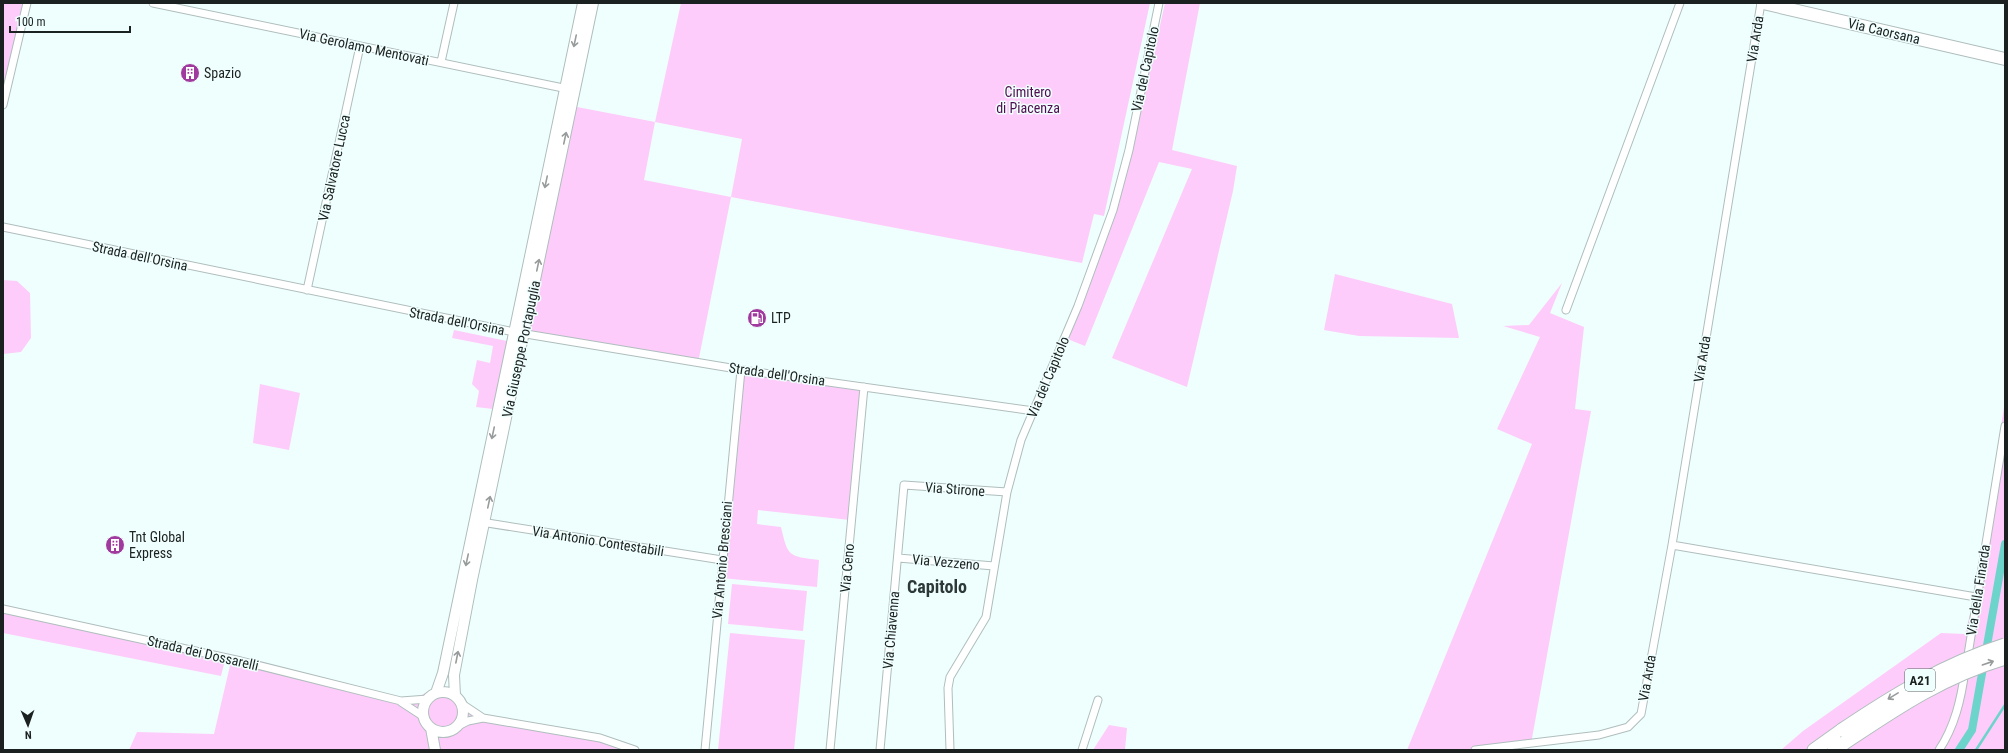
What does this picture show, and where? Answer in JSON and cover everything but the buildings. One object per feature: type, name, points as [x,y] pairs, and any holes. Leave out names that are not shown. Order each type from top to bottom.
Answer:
[{"type":"highway","name":"A21","points":[[1814,750],[1842,730],[1918,682],[1976,655],[2005,645]]},
{"type":"highway","name":"A21","points":[[1839,746],[1921,693],[1952,677],[2005,658]]},
{"type":"main road","name":"Via Giuseppe Portapuglia","points":[[570,89],[583,3]]},
{"type":"main road","name":"Via Giuseppe Portapuglia","points":[[432,696],[443,673],[480,521],[570,89],[593,3]]},
{"type":"main road","name":"Via Caorsana","points":[[1762,3],[2005,59]]},
{"type":"main road","name":"Via Giuseppe Portapuglia","points":[[455,696],[454,675],[480,521]]},
{"type":"main road","points":[[446,692],[455,696],[462,704],[463,715],[458,726],[447,732],[435,750],[431,728],[424,717],[424,707],[432,696],[446,692]]},
{"type":"main road","points":[[431,728],[439,732],[447,732]]},
{"type":"street","points":[[3,105],[27,3]]},
{"type":"street","name":"Via Gerolamo Mentovati","points":[[153,3],[570,89]]},
{"type":"street","points":[[441,62],[454,3]]},
{"type":"street","name":"Via del Capitolo","points":[[950,750],[948,694],[950,677],[986,617],[1006,492],[1022,440],[1078,306],[1113,210],[1130,150],[1159,3]]},
{"type":"street","points":[[1566,310],[1680,3]]},
{"type":"street","name":"Via Arda","points":[[1475,750],[1599,735],[1628,727],[1641,714],[1672,545],[1762,3]]},
{"type":"street","name":"Via Salvatore Lucca","points":[[307,290],[360,46]]},
{"type":"street","name":"Strada dell'Orsina","points":[[3,227],[519,333],[741,370],[1034,411]]},
{"type":"street","name":"Via Antonio Bresciani","points":[[705,750],[741,370]]},
{"type":"street","name":"Via Ceno","points":[[830,750],[864,387]]},
{"type":"street","name":"Via della Finarda","points":[[1939,750],[1945,741],[1960,706],[1976,597],[2005,426]]},
{"type":"street","name":"Via Stirone","points":[[904,485],[1006,492]]},
{"type":"street","name":"Via Chiavenna","points":[[880,750],[904,485]]},
{"type":"street","name":"Via Antonio Contestabili","points":[[480,521],[722,560]]},
{"type":"street","points":[[1672,545],[1976,597]]},
{"type":"street","name":"Via Vezzeno","points":[[898,558],[994,566]]},
{"type":"street","name":"Strada dei Dossarelli","points":[[3,609],[241,661],[401,702],[424,717]]},
{"type":"street","name":"Strada dei Dossarelli","points":[[401,702],[432,696]]},
{"type":"street","points":[[1082,750],[1098,700]]},
{"type":"street","points":[[462,704],[483,718]]},
{"type":"street","points":[[458,726],[468,721],[483,718],[600,738],[635,750]]},
{"type":"green space","points":[[3,3],[27,3],[3,103]]},
{"type":"green space","name":"Cimitero di Piacenza","points":[[681,3],[1150,3],[1104,216],[1094,214],[1082,263],[731,197],[742,139],[655,122]]},
{"type":"green space","points":[[1165,3],[1200,3],[1172,150],[1237,166],[1233,191],[1187,387],[1112,358],[1192,169],[1159,162],[1085,346],[1065,338],[1131,155]]},
{"type":"green space","points":[[572,106],[655,122],[644,180],[731,197],[698,363],[525,334]]},
{"type":"green space","points":[[1335,274],[1452,304],[1459,338],[1359,336],[1324,330]]},
{"type":"green space","points":[[3,280],[17,281],[30,293],[31,338],[21,352],[3,354]]},
{"type":"green space","points":[[1562,283],[1550,313],[1584,327],[1575,409],[1591,411],[1531,744],[1514,749],[1407,750],[1532,444],[1497,429],[1540,337],[1503,326],[1529,325]]},
{"type":"green space","points":[[454,330],[507,341],[493,409],[476,407],[479,391],[472,384],[477,360],[490,363],[493,346],[452,338]]},
{"type":"green space","points":[[742,370],[864,387],[850,520],[758,510],[757,524],[781,527],[788,550],[791,553],[795,556],[819,560],[817,587],[721,578]]},
{"type":"green space","points":[[260,384],[300,393],[289,450],[253,443]]},
{"type":"green space","points":[[2005,401],[2005,750],[1781,750],[1803,731],[1941,633],[1965,634],[1974,598]]},
{"type":"green space","points":[[732,584],[807,591],[803,631],[728,624]]},
{"type":"green space","points":[[3,606],[226,656],[221,676],[3,633]]},
{"type":"green space","points":[[730,633],[805,640],[794,750],[718,750]]},
{"type":"green space","points":[[232,657],[388,696],[415,698],[430,691],[447,689],[463,699],[471,709],[506,723],[598,737],[641,750],[129,750],[137,732],[214,734]]},
{"type":"green space","points":[[1109,725],[1127,728],[1125,750],[1093,750]]},
{"type":"waterway","points":[[1959,750],[1972,730],[2005,544]]},
{"type":"waterway","points":[[1976,750],[2005,705]]},
{"type":"place","name":"Spazio","points":[[190,73]]},
{"type":"place","name":"LTP","points":[[757,318]]},
{"type":"place","name":"Tnt Global Express","points":[[115,545]]},
{"type":"district","name":"Capitolo","points":[[937,586]]}]
